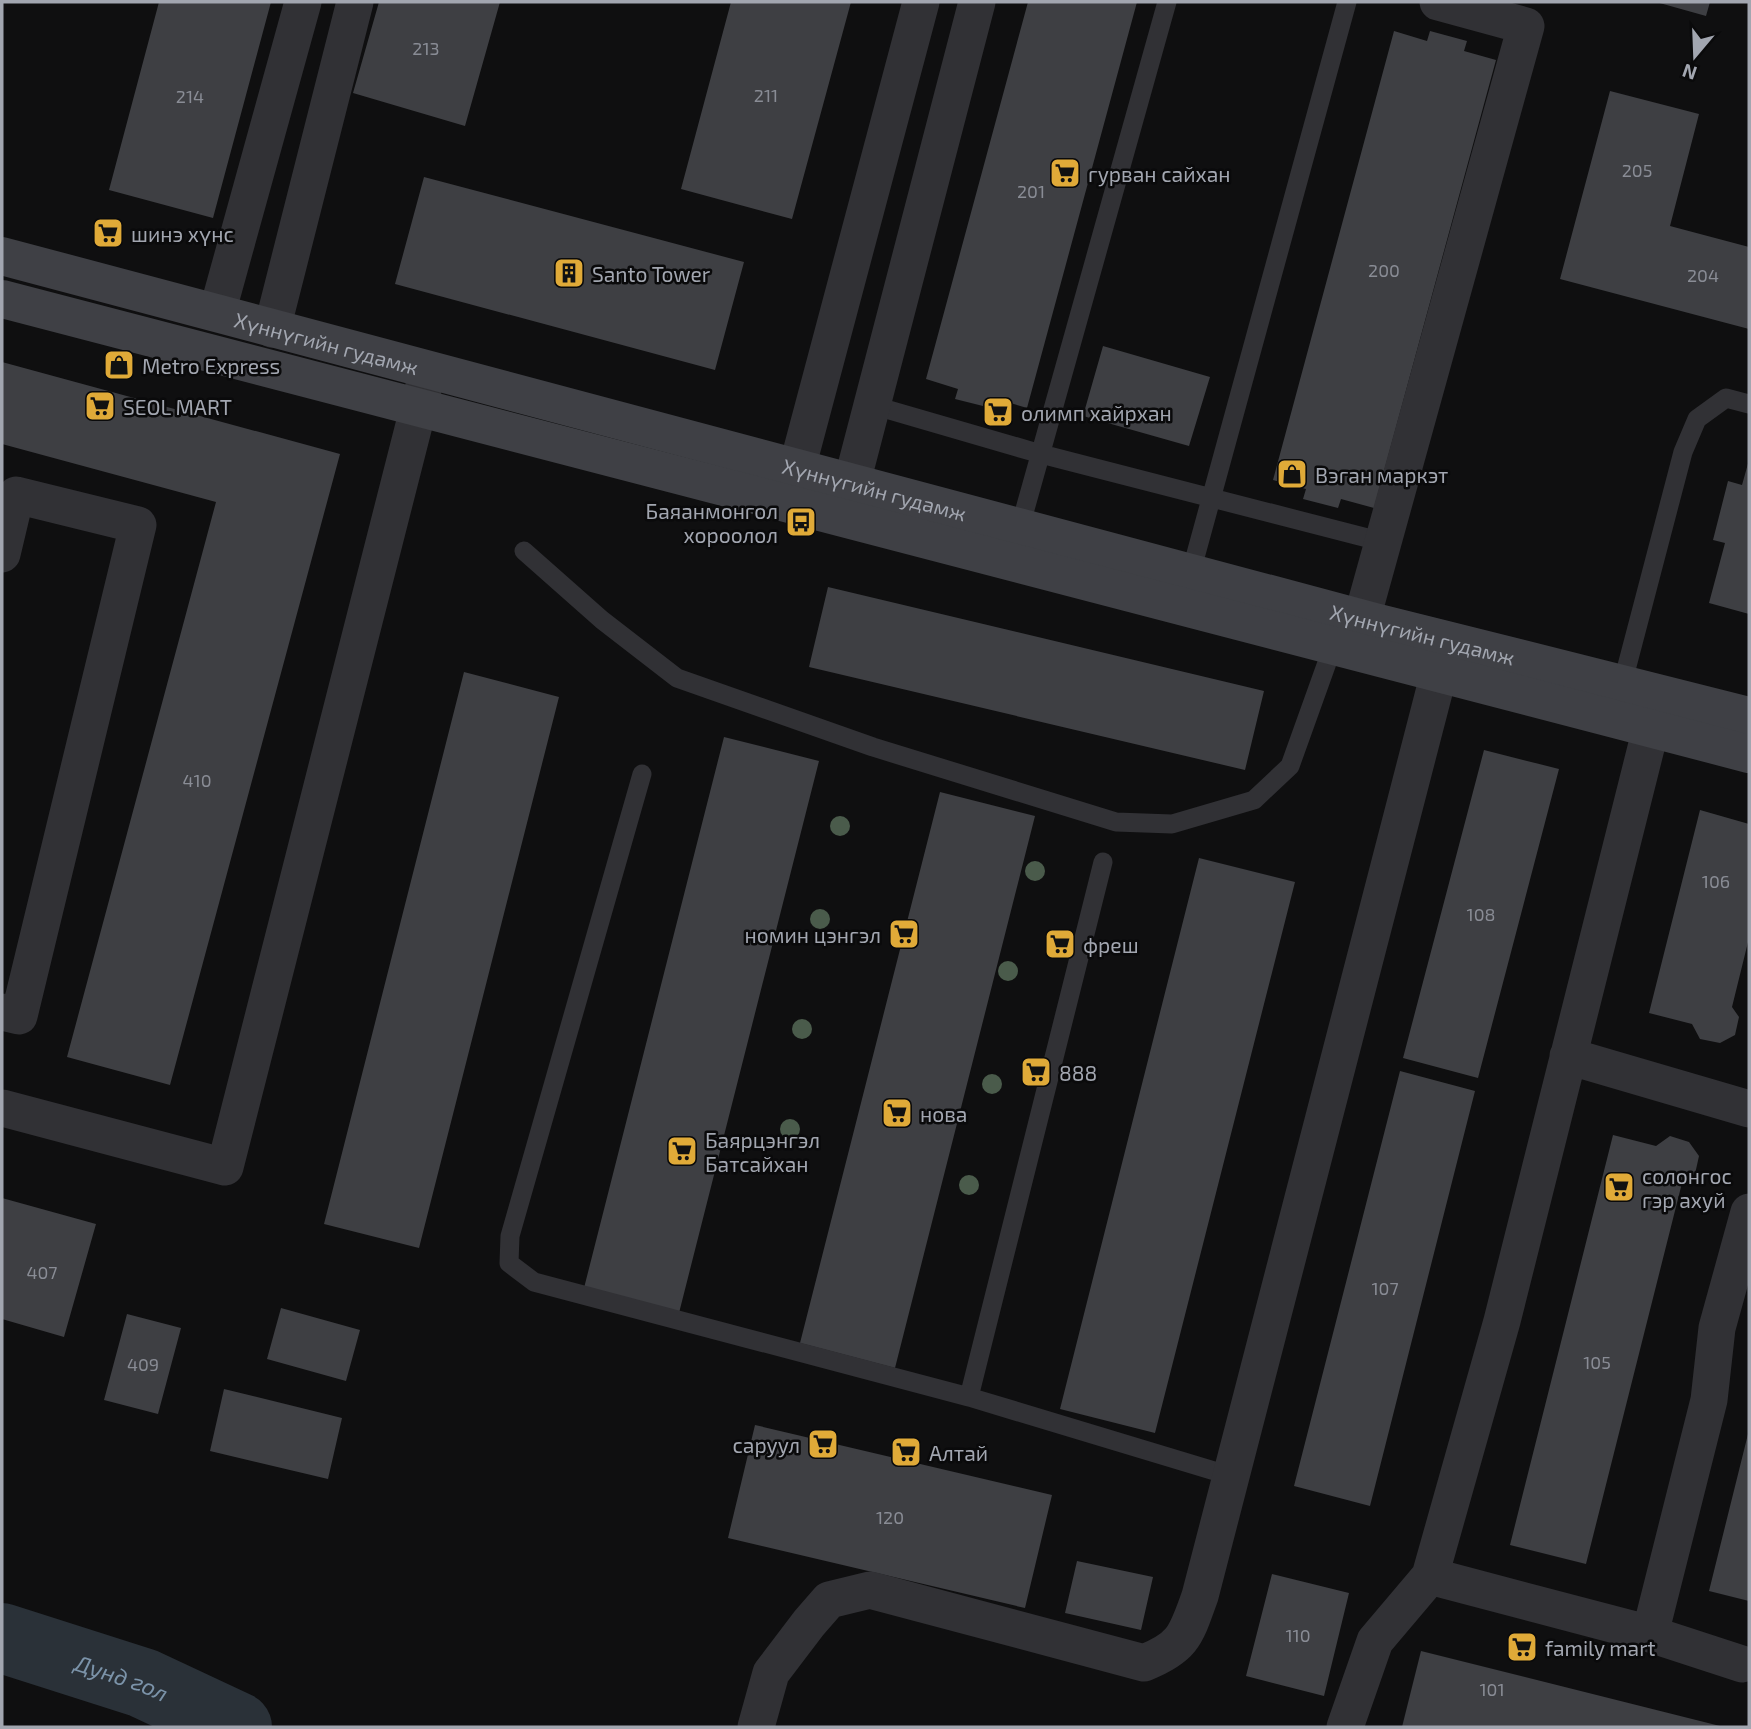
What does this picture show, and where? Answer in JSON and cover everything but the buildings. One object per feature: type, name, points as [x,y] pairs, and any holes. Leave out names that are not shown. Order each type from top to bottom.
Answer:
[{"type":"main road","name":"Хүннүгийн гудамж","points":[[2,256],[1362,618],[1749,716]]},
{"type":"main road","name":"Хүннүгийн гудамж","points":[[2,299],[1749,754]]},
{"type":"street","points":[[217,313],[303,2]]},
{"type":"street","points":[[272,329],[355,2]]},
{"type":"street","points":[[797,468],[920,2]]},
{"type":"street","points":[[852,482],[977,2]]},
{"type":"street","points":[[1362,618],[1526,26],[1438,2]]},
{"type":"street","points":[[2,1108],[225,1167],[428,370]]},
{"type":"street","points":[[2,554],[16,495],[138,525],[19,1016],[2,1012]]},
{"type":"street","points":[[756,1727],[771,1674],[829,1600],[870,1590],[1144,1663],[1170,1652],[1187,1633],[1200,1596],[1439,673]]},
{"type":"street","points":[[1345,1727],[1375,1641],[1430,1576],[1502,1321],[1651,728]]},
{"type":"street","points":[[1568,1056],[1749,1109]]},
{"type":"street","points":[[1650,1634],[1709,1400],[1717,1328],[1749,1212]]},
{"type":"street","points":[[1430,1576],[1650,1634],[1742,1664]]},
{"type":"lane","points":[[1020,527],[1167,2]]},
{"type":"lane","points":[[1191,572],[1347,2]]},
{"type":"lane","points":[[1622,685],[1683,452],[1697,419],[1726,398],[1749,404]]},
{"type":"lane","points":[[872,405],[1041,454],[1383,542]]},
{"type":"lane","points":[[524,551],[601,620],[677,678],[873,747],[1116,822],[1172,824],[1254,800],[1290,766],[1333,646]]},
{"type":"lane","points":[[642,774],[510,1236],[509,1263],[534,1282],[969,1397],[1231,1476]]},
{"type":"lane","points":[[969,1397],[1103,862]]},
{"type":"waterway","name":"Дунд гол","points":[[2,1638],[143,1683],[237,1727]]},
{"type":"place","name":"гурван сайхан","points":[[1065,173]]},
{"type":"place","name":"шинэ хүнс","points":[[108,233]]},
{"type":"place","name":"Santo Tower","points":[[569,273]]},
{"type":"place","name":"Metro Express","points":[[119,365]]},
{"type":"place","name":"SEOL MART","points":[[100,406]]},
{"type":"place","name":"олимп хайрхан","points":[[998,412]]},
{"type":"place","name":"Вэган маркэт","points":[[1292,474]]},
{"type":"place","name":"Баяанмонгол хороолол","points":[[801,522]]},
{"type":"place","name":"номин цэнгэл","points":[[904,934]]},
{"type":"place","name":"фреш","points":[[1060,944]]},
{"type":"place","name":"888","points":[[1036,1072]]},
{"type":"place","name":"нова","points":[[897,1113]]},
{"type":"place","name":"Баярцэнгэл Батсайхан","points":[[682,1151]]},
{"type":"place","name":"солонгос гэр ахуй","points":[[1619,1187]]},
{"type":"place","name":"саруул","points":[[823,1444]]},
{"type":"place","name":"Алтай","points":[[906,1452]]},
{"type":"place","name":"family mart","points":[[1522,1647]]}]
